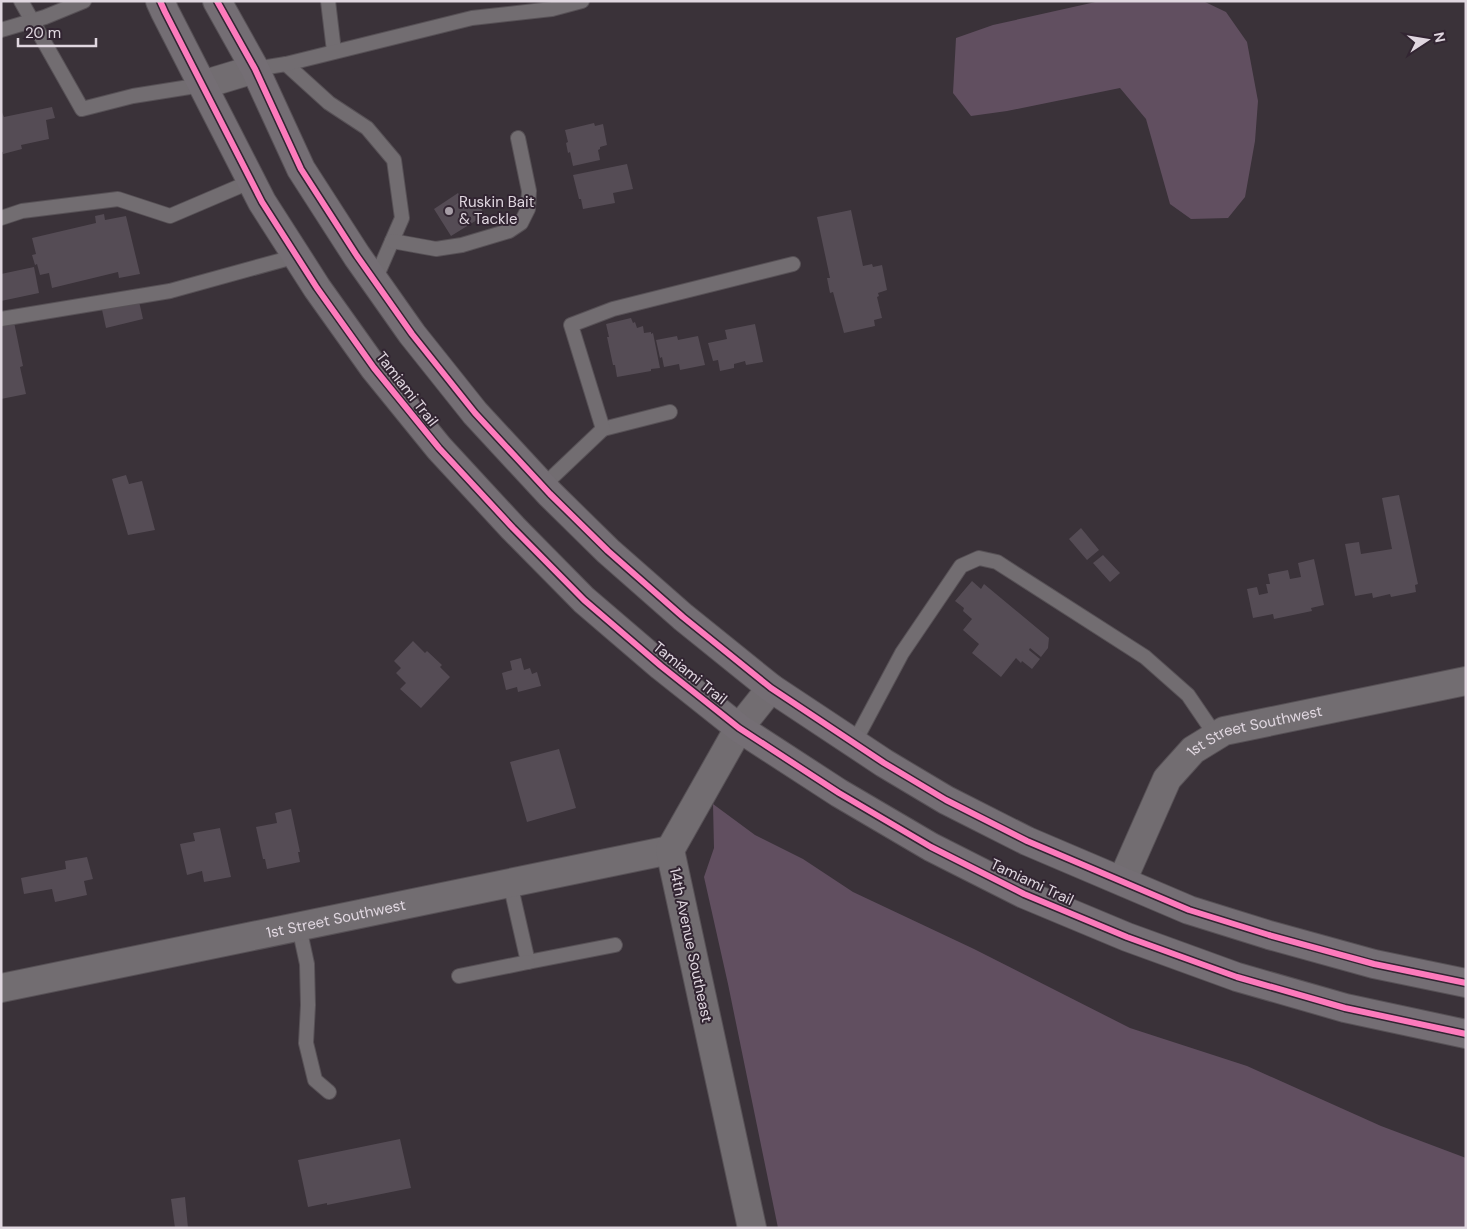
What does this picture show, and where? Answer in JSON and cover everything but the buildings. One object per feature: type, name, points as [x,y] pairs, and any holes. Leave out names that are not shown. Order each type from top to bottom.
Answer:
[{"type":"main road","name":"Tamiami Trail","points":[[160,1],[262,202],[317,288],[374,368],[439,448],[513,528],[584,600],[661,666],[739,728],[838,793],[931,847],[1024,894],[1127,937],[1237,977],[1345,1008],[1466,1034]]},
{"type":"main road","points":[[216,1],[254,69],[301,169],[412,334],[470,406],[543,486],[608,552],[683,617],[771,688],[884,763],[946,800],[1027,841],[1189,910],[1269,935],[1374,964],[1466,983]]},
{"type":"street","points":[[202,85],[254,69]]},
{"type":"street","name":"1st Street Southwest","points":[[1122,881],[1167,779],[1193,750],[1224,731],[1466,681]]},
{"type":"street","name":"14th Avenue Southeast","points":[[752,1228],[670,850],[739,728],[771,688]]},
{"type":"street","name":"1st Street Southwest","points":[[1,988],[670,850]]},
{"type":"lane","points":[[21,1],[82,109],[133,96],[202,85]]},
{"type":"lane","points":[[1,30],[45,17],[84,1]]},
{"type":"lane","points":[[328,1],[334,51]]},
{"type":"lane","points":[[254,69],[286,64],[472,18],[552,9],[582,1]]},
{"type":"lane","points":[[286,64],[329,103],[367,128],[394,160],[402,218],[375,280]]},
{"type":"lane","points":[[392,241],[436,249],[462,245],[509,231],[521,223],[528,209],[529,191],[518,138]]},
{"type":"lane","points":[[1,218],[22,211],[118,199],[170,216],[252,181]]},
{"type":"lane","points":[[1,319],[170,291],[297,256]]},
{"type":"lane","points":[[603,429],[571,325],[613,308],[793,264]]},
{"type":"lane","points":[[543,486],[603,429],[670,412]]},
{"type":"lane","points":[[854,743],[902,653],[961,566],[979,558],[997,562],[1145,657],[1188,695],[1216,736]]},
{"type":"lane","points":[[510,883],[528,962]]},
{"type":"lane","points":[[299,927],[307,964],[308,1005],[306,1043],[314,1080],[329,1092]]},
{"type":"lane","points":[[459,976],[615,945]]},
{"type":"shaded area","points":[[1100,1],[1203,1],[1226,12],[1247,42],[1258,101],[1255,141],[1245,197],[1228,218],[1191,219],[1170,204],[1146,119],[1120,88],[1007,111],[971,116],[953,93],[956,38],[993,25]]},
{"type":"shaded area","points":[[713,804],[755,835],[803,859],[853,892],[974,949],[1130,1028],[1247,1066],[1381,1126],[1466,1158],[1466,1228],[778,1228],[704,877],[714,848]]},
{"type":"cycle path","points":[[160,1],[262,202],[317,288],[374,368],[439,448],[513,528],[584,600],[661,666],[739,728],[839,793],[931,847],[1024,894],[1127,937],[1237,977],[1345,1008],[1466,1034]]},
{"type":"cycle path","points":[[217,1],[255,69],[301,169],[357,256],[412,334],[475,413],[550,494],[608,551],[683,617],[771,688],[884,763],[946,800],[1027,841],[1189,910],[1269,935],[1374,964],[1466,983]]},
{"type":"place","name":"Ruskin Bait & Tackle","points":[[449,211]]}]
